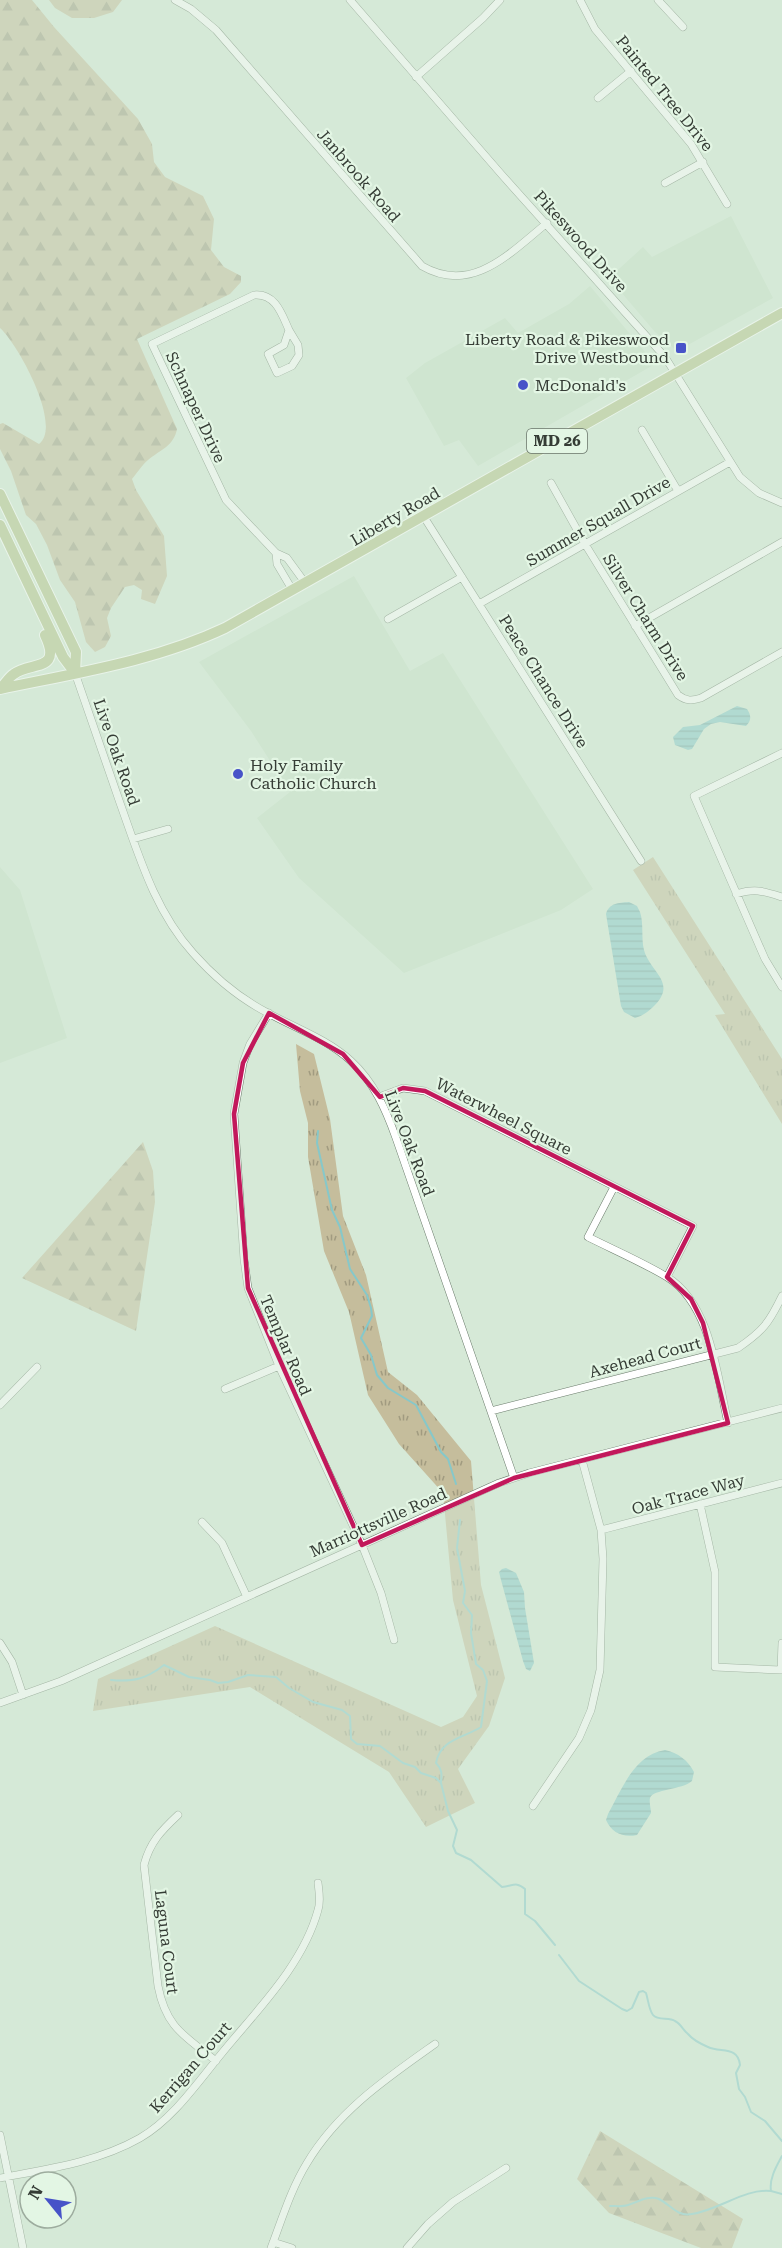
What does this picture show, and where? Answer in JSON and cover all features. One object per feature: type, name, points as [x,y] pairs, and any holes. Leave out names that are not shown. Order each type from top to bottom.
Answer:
[{"type":"main road","name":"Liberty Road","points":[[0,689],[155,654],[196,641],[233,624],[782,313]]},
{"type":"main road","points":[[0,494],[76,652],[75,673]]},
{"type":"main road","points":[[0,525],[63,657],[75,673]]},
{"type":"main road","points":[[0,689],[15,672],[40,666],[48,657],[51,648],[42,627],[45,619]]},
{"type":"street","name":"Janbrook Road","points":[[175,0],[191,9],[216,30],[412,256],[427,269],[444,276],[454,277],[478,272],[508,254],[547,223]]},
{"type":"street","name":"Pikeswood Drive","points":[[350,0],[646,335],[676,373],[740,477],[751,487],[782,503]]},
{"type":"street","points":[[417,77],[500,0]]},
{"type":"street","name":"Painted Tree Drive","points":[[580,0],[595,29],[678,126],[728,204]]},
{"type":"street","points":[[658,0],[683,27]]},
{"type":"street","points":[[598,98],[631,71]]},
{"type":"street","points":[[665,183],[703,162]]},
{"type":"street","name":"Schnaper Drive","points":[[289,330],[284,345],[268,354],[277,373],[292,366],[299,355],[298,345],[274,301],[261,294],[254,295],[152,344],[226,500],[276,553],[287,558],[306,584]]},
{"type":"street","points":[[642,430],[678,491]]},
{"type":"street","name":"Summer Squall Drive","points":[[479,604],[730,462]]},
{"type":"street","name":"Silver Charm Drive","points":[[551,483],[585,544],[678,695],[689,700],[701,698],[782,652]]},
{"type":"street","name":"Peace Chance Drive","points":[[424,517],[641,861]]},
{"type":"street","points":[[635,626],[782,542]]},
{"type":"street","name":"Schnaper Drive","points":[[276,553],[277,564],[293,591]]},
{"type":"street","points":[[388,619],[462,577]]},
{"type":"street","name":"Live Oak Road","points":[[75,673],[152,889],[182,939],[231,989],[268,1013],[343,1054],[361,1071],[379,1098],[396,1138],[514,1478]]},
{"type":"street","points":[[782,753],[694,796],[765,959],[782,987]]},
{"type":"street","points":[[133,839],[168,829]]},
{"type":"street","points":[[736,894],[758,890],[782,897]]},
{"type":"street","name":"Templar Road","points":[[268,1013],[250,1044],[243,1063],[234,1114],[248,1288],[279,1366],[362,1545],[381,1593],[394,1640]]},
{"type":"street","name":"Waterwheel Square","points":[[379,1098],[403,1088],[425,1091],[693,1226],[667,1277]]},
{"type":"street","points":[[614,1187],[588,1238],[667,1277],[691,1299],[703,1323],[728,1423]]},
{"type":"street","name":"Axehead Court","points":[[491,1411],[738,1348],[759,1334],[772,1316],[782,1296]]},
{"type":"street","points":[[225,1389],[279,1366]]},
{"type":"street","points":[[0,1405],[37,1367]]},
{"type":"street","name":"Marriottsville Road","points":[[0,1702],[61,1681],[514,1478],[782,1408]]},
{"type":"street","points":[[533,1806],[579,1738],[591,1710],[600,1670],[603,1560],[601,1530],[582,1460]]},
{"type":"street","name":"Oak Trace Way","points":[[601,1530],[782,1483]]},
{"type":"street","points":[[700,1504],[715,1572],[715,1667],[782,1670],[782,1643]]},
{"type":"street","points":[[202,1522],[222,1543],[247,1597]]},
{"type":"street","points":[[0,1643],[12,1662],[23,1695]]},
{"type":"street","name":"Laguna Court","points":[[178,1815],[157,1834],[148,1849],[144,1865],[158,1986],[161,2004],[176,2029],[216,2061]]},
{"type":"street","name":"Kerrigan Court","points":[[0,2178],[102,2156],[143,2137],[163,2120],[216,2061],[278,1984],[300,1951],[318,1910],[318,1883]]},
{"type":"street","points":[[292,2248],[272,2245],[291,2195],[307,2163],[337,2122],[378,2084],[435,2044]]},
{"type":"street","points":[[0,2134],[23,2248]]},
{"type":"street","points":[[407,2248],[428,2224],[453,2202],[506,2168]]},
{"type":"highlighted area","points":[[269,1013],[343,1054],[380,1097],[403,1088],[425,1091],[693,1226],[667,1277],[691,1299],[703,1323],[728,1423],[514,1478],[362,1545],[248,1288],[234,1114],[243,1063]]},
{"type":"shaded area","points":[[731,216],[773,298],[677,351],[655,332],[609,278],[643,247],[652,257]]},
{"type":"shaded area","points":[[590,286],[655,364],[478,466],[459,440],[444,446],[406,378],[425,363],[505,318],[518,333],[569,304]]},
{"type":"shaded area","points":[[354,576],[410,671],[443,653],[593,889],[561,910],[404,973],[299,878],[257,818],[290,792],[251,731],[199,662]]},
{"type":"shaded area","points":[[0,867],[20,890],[67,1038],[0,1063]]},
{"type":"green space","points":[[0,0],[32,0],[138,119],[152,144],[154,162],[165,177],[203,196],[214,219],[211,250],[224,267],[241,276],[241,282],[230,294],[137,339],[177,429],[170,444],[146,462],[132,479],[136,490],[164,536],[167,576],[155,604],[141,599],[142,590],[134,585],[125,587],[107,618],[111,636],[105,647],[95,652],[86,642],[75,602],[60,580],[47,545],[36,524],[26,515],[11,471],[0,449],[0,424],[3,423],[39,444],[45,435],[46,421],[42,404],[27,367],[0,328]]},
{"type":"green space","points":[[49,0],[122,0],[113,12],[94,18],[72,18],[55,8]]},
{"type":"green space","points":[[653,857],[782,1059],[782,1124],[715,1015],[725,1014],[633,870]]},
{"type":"green space","points":[[296,1044],[314,1054],[330,1119],[343,1216],[366,1275],[388,1372],[417,1395],[471,1461],[481,1585],[505,1678],[489,1726],[458,1769],[475,1803],[426,1827],[389,1772],[250,1687],[93,1711],[98,1679],[215,1626],[441,1727],[463,1717],[477,1696],[453,1600],[443,1493],[399,1444],[368,1395],[349,1312],[324,1251],[308,1157],[308,1123],[300,1091]]},
{"type":"green space","points":[[143,1142],[153,1171],[155,1202],[136,1331],[22,1278]]},
{"type":"green space","points":[[600,2131],[743,2219],[732,2248],[701,2248],[609,2213],[577,2179]]},
{"type":"water","points":[[737,706],[747,709],[749,713],[750,720],[746,726],[720,722],[711,724],[704,729],[692,749],[688,750],[675,745],[673,737],[683,727],[700,725]]},
{"type":"water","points":[[629,902],[637,906],[640,912],[644,950],[663,983],[661,997],[655,1005],[646,1013],[635,1018],[624,1012],[621,1006],[606,914],[612,906]]},
{"type":"water","points":[[506,1568],[516,1573],[524,1592],[534,1663],[530,1671],[526,1669],[523,1661],[499,1572]]},
{"type":"water","points":[[665,1750],[678,1755],[689,1764],[694,1772],[692,1781],[652,1795],[650,1798],[651,1813],[637,1835],[618,1834],[606,1820],[624,1784],[630,1774],[645,1759]]},
{"type":"waterway","points":[[318,1131],[317,1143],[332,1210],[340,1227],[350,1269],[367,1295],[371,1308],[372,1316],[361,1338],[371,1355],[377,1375],[388,1388],[416,1405],[441,1452],[448,1459],[456,1484]]},
{"type":"waterway","points":[[441,1782],[441,1772],[436,1763],[438,1755],[454,1740],[481,1727],[487,1681],[483,1670],[476,1664],[471,1633],[472,1615],[463,1603],[465,1591],[457,1548],[460,1520]]},
{"type":"waterway","points":[[111,1680],[139,1678],[151,1674],[164,1665],[189,1677],[218,1683],[248,1675],[276,1677],[289,1688],[313,1702],[342,1710],[350,1716],[351,1739],[357,1744],[380,1746],[403,1763],[436,1778],[441,1783],[448,1811],[457,1830],[453,1846],[456,1853],[471,1860],[502,1887],[517,1885],[525,1889],[525,1914],[535,1921],[555,1945]]},
{"type":"waterway","points":[[559,1955],[579,1981],[622,2009],[627,2011],[632,2008],[639,1992],[643,1991],[646,1993],[650,2010],[655,2017],[675,2021],[692,2038],[703,2045],[736,2055],[740,2065],[736,2073],[739,2089],[751,2112],[765,2121],[782,2141]]},
{"type":"waterway","points":[[782,2156],[771,2182],[771,2191],[782,2194]]},
{"type":"waterway","points":[[610,2206],[624,2206],[647,2198],[655,2198],[682,2214],[692,2214],[751,2193],[771,2191]]},
{"type":"place","name":"Liberty Road & Pikeswood Drive Westbound","points":[[681,348]]},
{"type":"place","name":"McDonald's","points":[[523,385]]},
{"type":"place","name":"Holy Family Catholic Church","points":[[238,774]]}]
